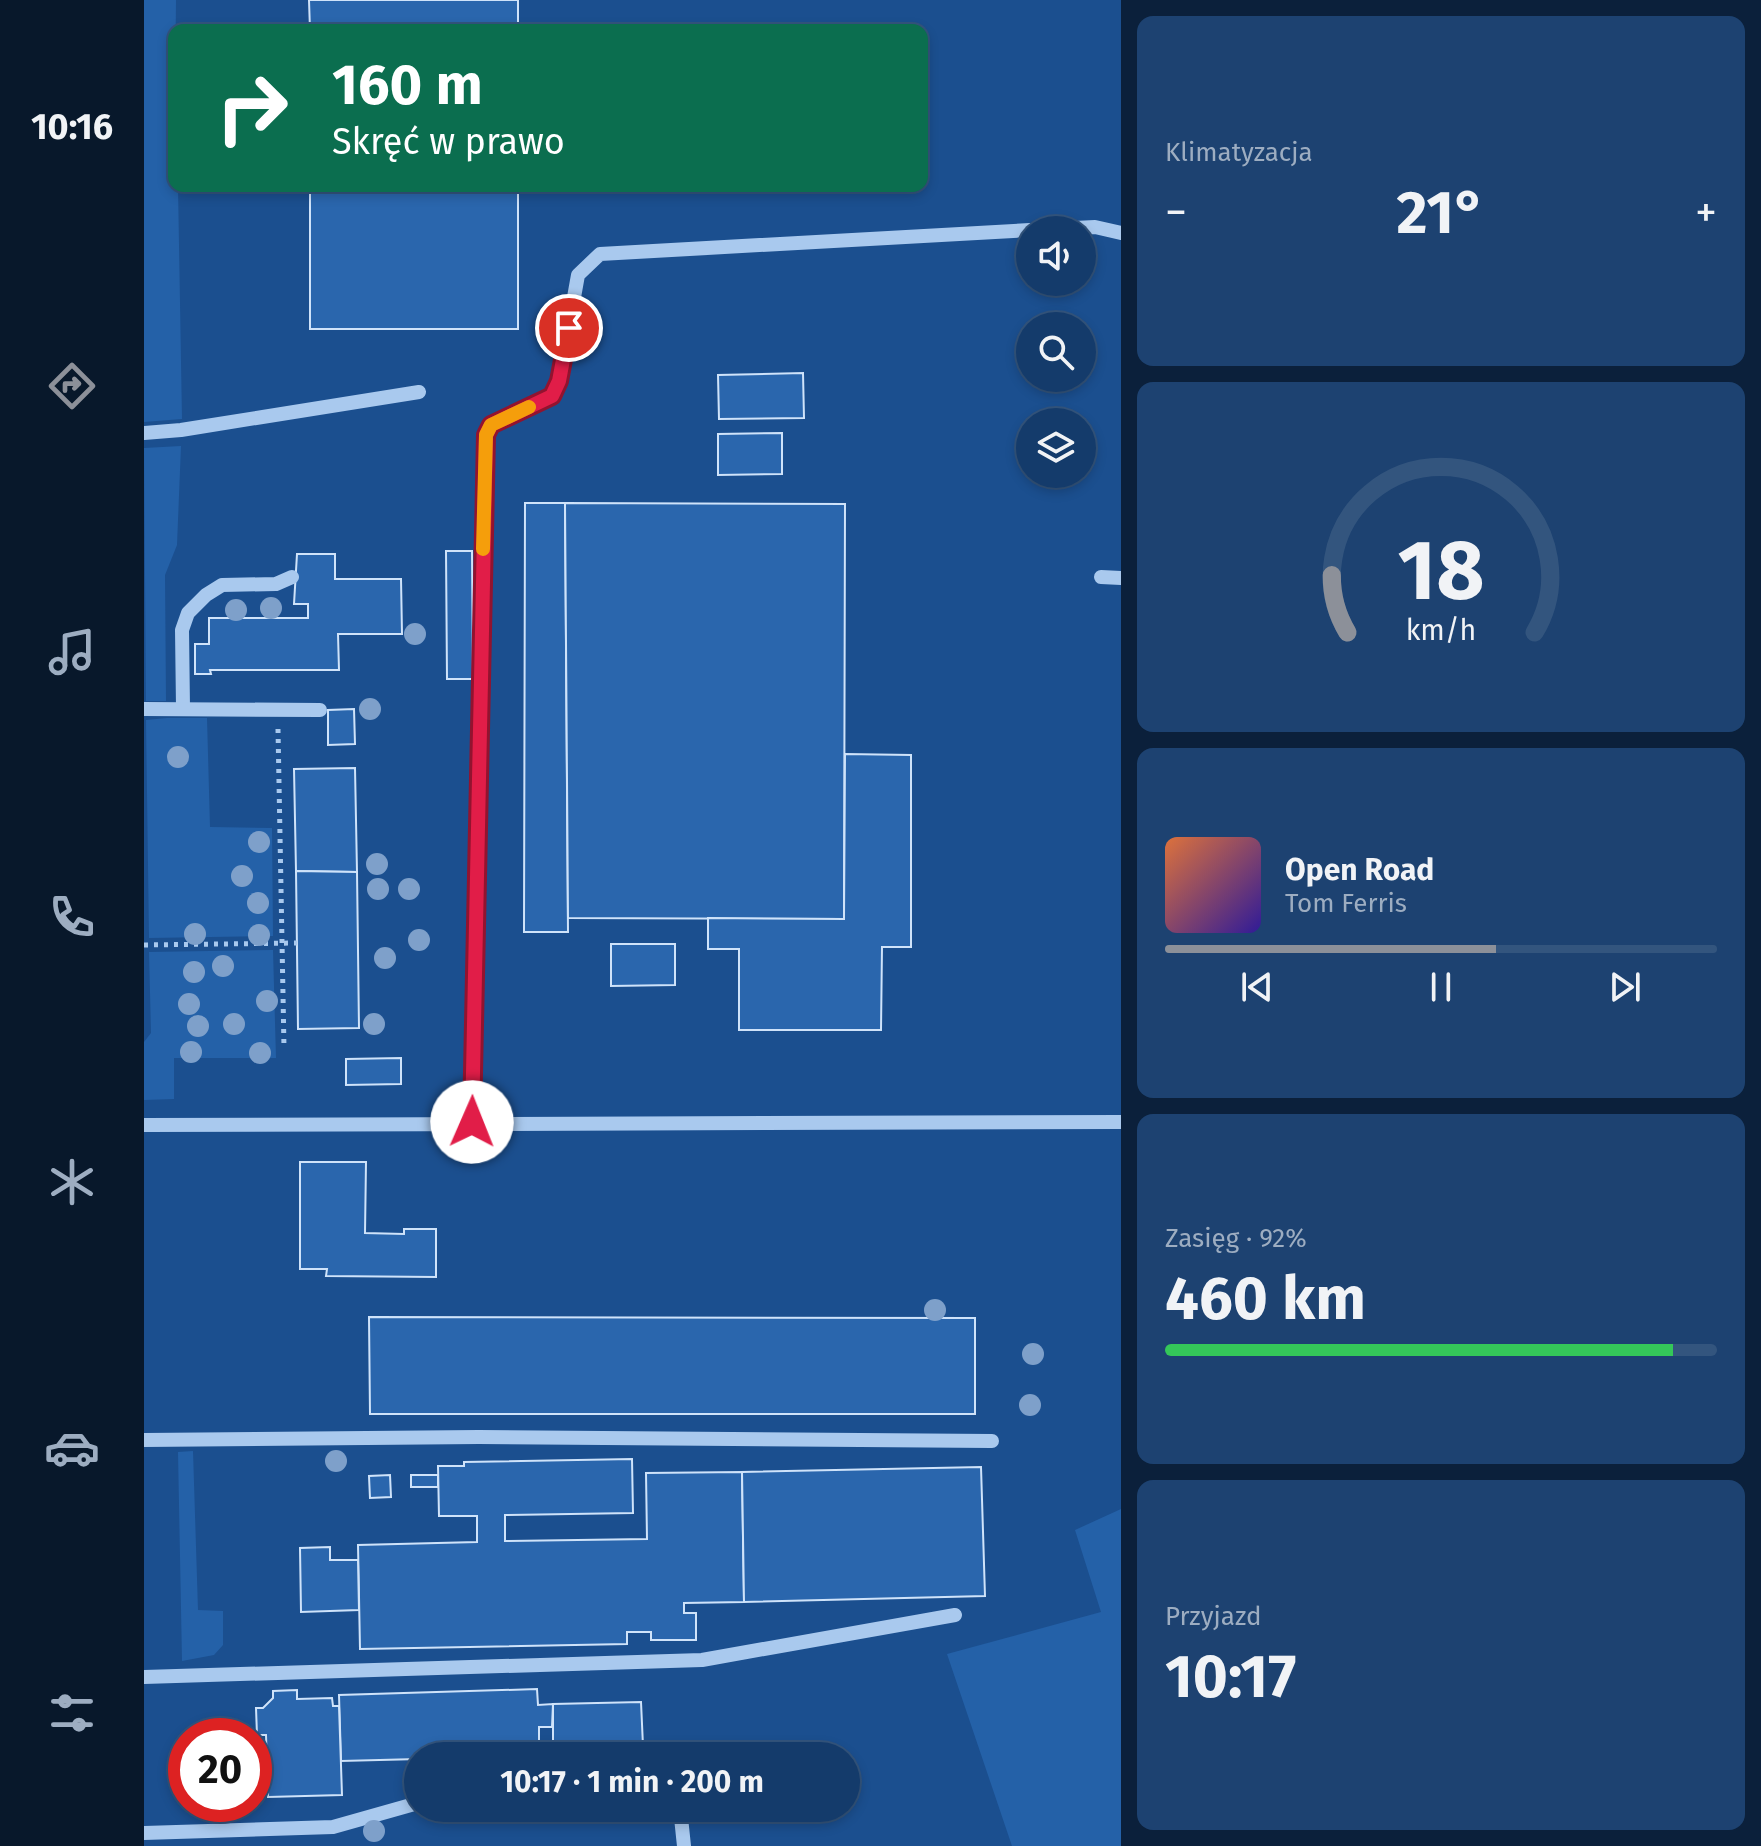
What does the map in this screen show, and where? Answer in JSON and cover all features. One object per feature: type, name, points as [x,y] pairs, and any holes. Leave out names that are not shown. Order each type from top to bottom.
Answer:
[{"type":"lane","points":[[1096,227],[1121,233]]},
{"type":"lane","points":[[472,1122],[486,435],[491,425],[552,396],[559,381],[578,275],[600,254],[1016,231]]},
{"type":"lane","points":[[144,433],[181,430],[419,392]]},
{"type":"lane","points":[[183,708],[182,630],[188,613],[206,595],[222,585],[276,584],[292,577]]},
{"type":"lane","points":[[1101,577],[1121,578]]},
{"type":"lane","points":[[144,709],[320,710]]},
{"type":"lane","points":[[144,1125],[1121,1122]]},
{"type":"lane","points":[[144,1440],[479,1437],[992,1441]]},
{"type":"lane","points":[[144,1677],[702,1660],[955,1615]]},
{"type":"lane","points":[[144,1833],[333,1827],[404,1807]]},
{"type":"lane","points":[[681,1822],[684,1846]]},
{"type":"path","points":[[277,709],[284,1048]]},
{"type":"path","points":[[144,945],[297,943]]},
{"type":"shaded area","points":[[144,0],[176,0],[176,24],[168,24],[168,192],[178,192],[182,419],[144,422]]},
{"type":"shaded area","points":[[181,446],[177,545],[165,575],[166,701],[146,701],[144,448]]},
{"type":"shaded area","points":[[207,718],[210,827],[272,828],[273,936],[149,938],[146,720]]},
{"type":"shaded area","points":[[273,950],[276,1058],[174,1058],[174,1099],[144,1100],[144,1042],[151,1033],[149,952]]},
{"type":"shaded area","points":[[193,1451],[198,1610],[223,1611],[223,1645],[214,1655],[182,1661],[178,1452]]},
{"type":"shaded area","points":[[1121,1509],[1121,1846],[1012,1846],[947,1654],[1101,1612],[1075,1530]]},
{"type":"building","points":[[309,0],[518,0],[518,24],[310,24]]},
{"type":"building","points":[[310,192],[518,192],[518,329],[310,329]]},
{"type":"building","points":[[803,373],[804,418],[719,419],[718,375]]},
{"type":"building","points":[[782,433],[782,474],[718,475],[718,434]]},
{"type":"building","points":[[525,503],[565,503],[568,932],[524,932]]},
{"type":"building","points":[[565,503],[845,504],[844,919],[568,918]]},
{"type":"building","points":[[446,551],[472,551],[473,679],[447,679]]},
{"type":"building","points":[[297,554],[335,554],[335,579],[401,579],[402,634],[338,634],[339,670],[210,670],[211,674],[195,674],[195,644],[209,644],[209,618],[308,618],[308,604],[294,604]]},
{"type":"building","points":[[354,709],[355,744],[328,745],[328,710]]},
{"type":"building","points":[[845,754],[911,755],[911,947],[882,947],[881,1030],[739,1030],[739,949],[708,949],[708,918],[844,919]]},
{"type":"building","points":[[355,768],[357,872],[296,871],[294,769]]},
{"type":"building","points":[[296,871],[357,872],[359,1028],[298,1029]]},
{"type":"building","points":[[611,944],[675,944],[675,985],[611,986]]},
{"type":"building","points":[[401,1058],[401,1084],[346,1085],[346,1059]]},
{"type":"building","points":[[300,1162],[366,1162],[365,1233],[404,1234],[404,1229],[436,1229],[436,1277],[326,1276],[327,1269],[300,1269]]},
{"type":"building","points":[[369,1317],[975,1318],[975,1414],[370,1414]]},
{"type":"building","points":[[632,1459],[633,1513],[505,1515],[505,1541],[647,1539],[646,1473],[742,1472],[744,1602],[684,1603],[684,1613],[696,1613],[696,1640],[651,1640],[651,1632],[627,1632],[627,1644],[360,1649],[358,1545],[477,1542],[477,1516],[439,1516],[438,1466],[464,1466],[464,1462]]},
{"type":"building","points":[[981,1467],[985,1596],[744,1602],[742,1472]]},
{"type":"building","points":[[390,1475],[391,1497],[370,1498],[369,1476]]},
{"type":"building","points":[[411,1475],[438,1475],[438,1487],[411,1487]]},
{"type":"building","points":[[330,1547],[330,1560],[358,1560],[359,1610],[301,1612],[300,1548]]},
{"type":"building","points":[[537,1689],[538,1705],[553,1704],[552,1727],[539,1727],[539,1742],[404,1742],[404,1759],[341,1761],[339,1695]]},
{"type":"building","points":[[297,1690],[297,1699],[332,1698],[333,1706],[339,1706],[342,1795],[272,1797],[272,1718],[256,1718],[256,1708],[263,1708],[273,1698],[273,1691]]},
{"type":"building","points":[[641,1702],[643,1742],[553,1742],[553,1704]]},
{"type":"slow traffic","points":[[483,549],[486,435],[491,425],[529,407]]},
{"type":"route","points":[[472,1122],[486,435],[491,425],[552,396],[559,381],[569,328]]}]
